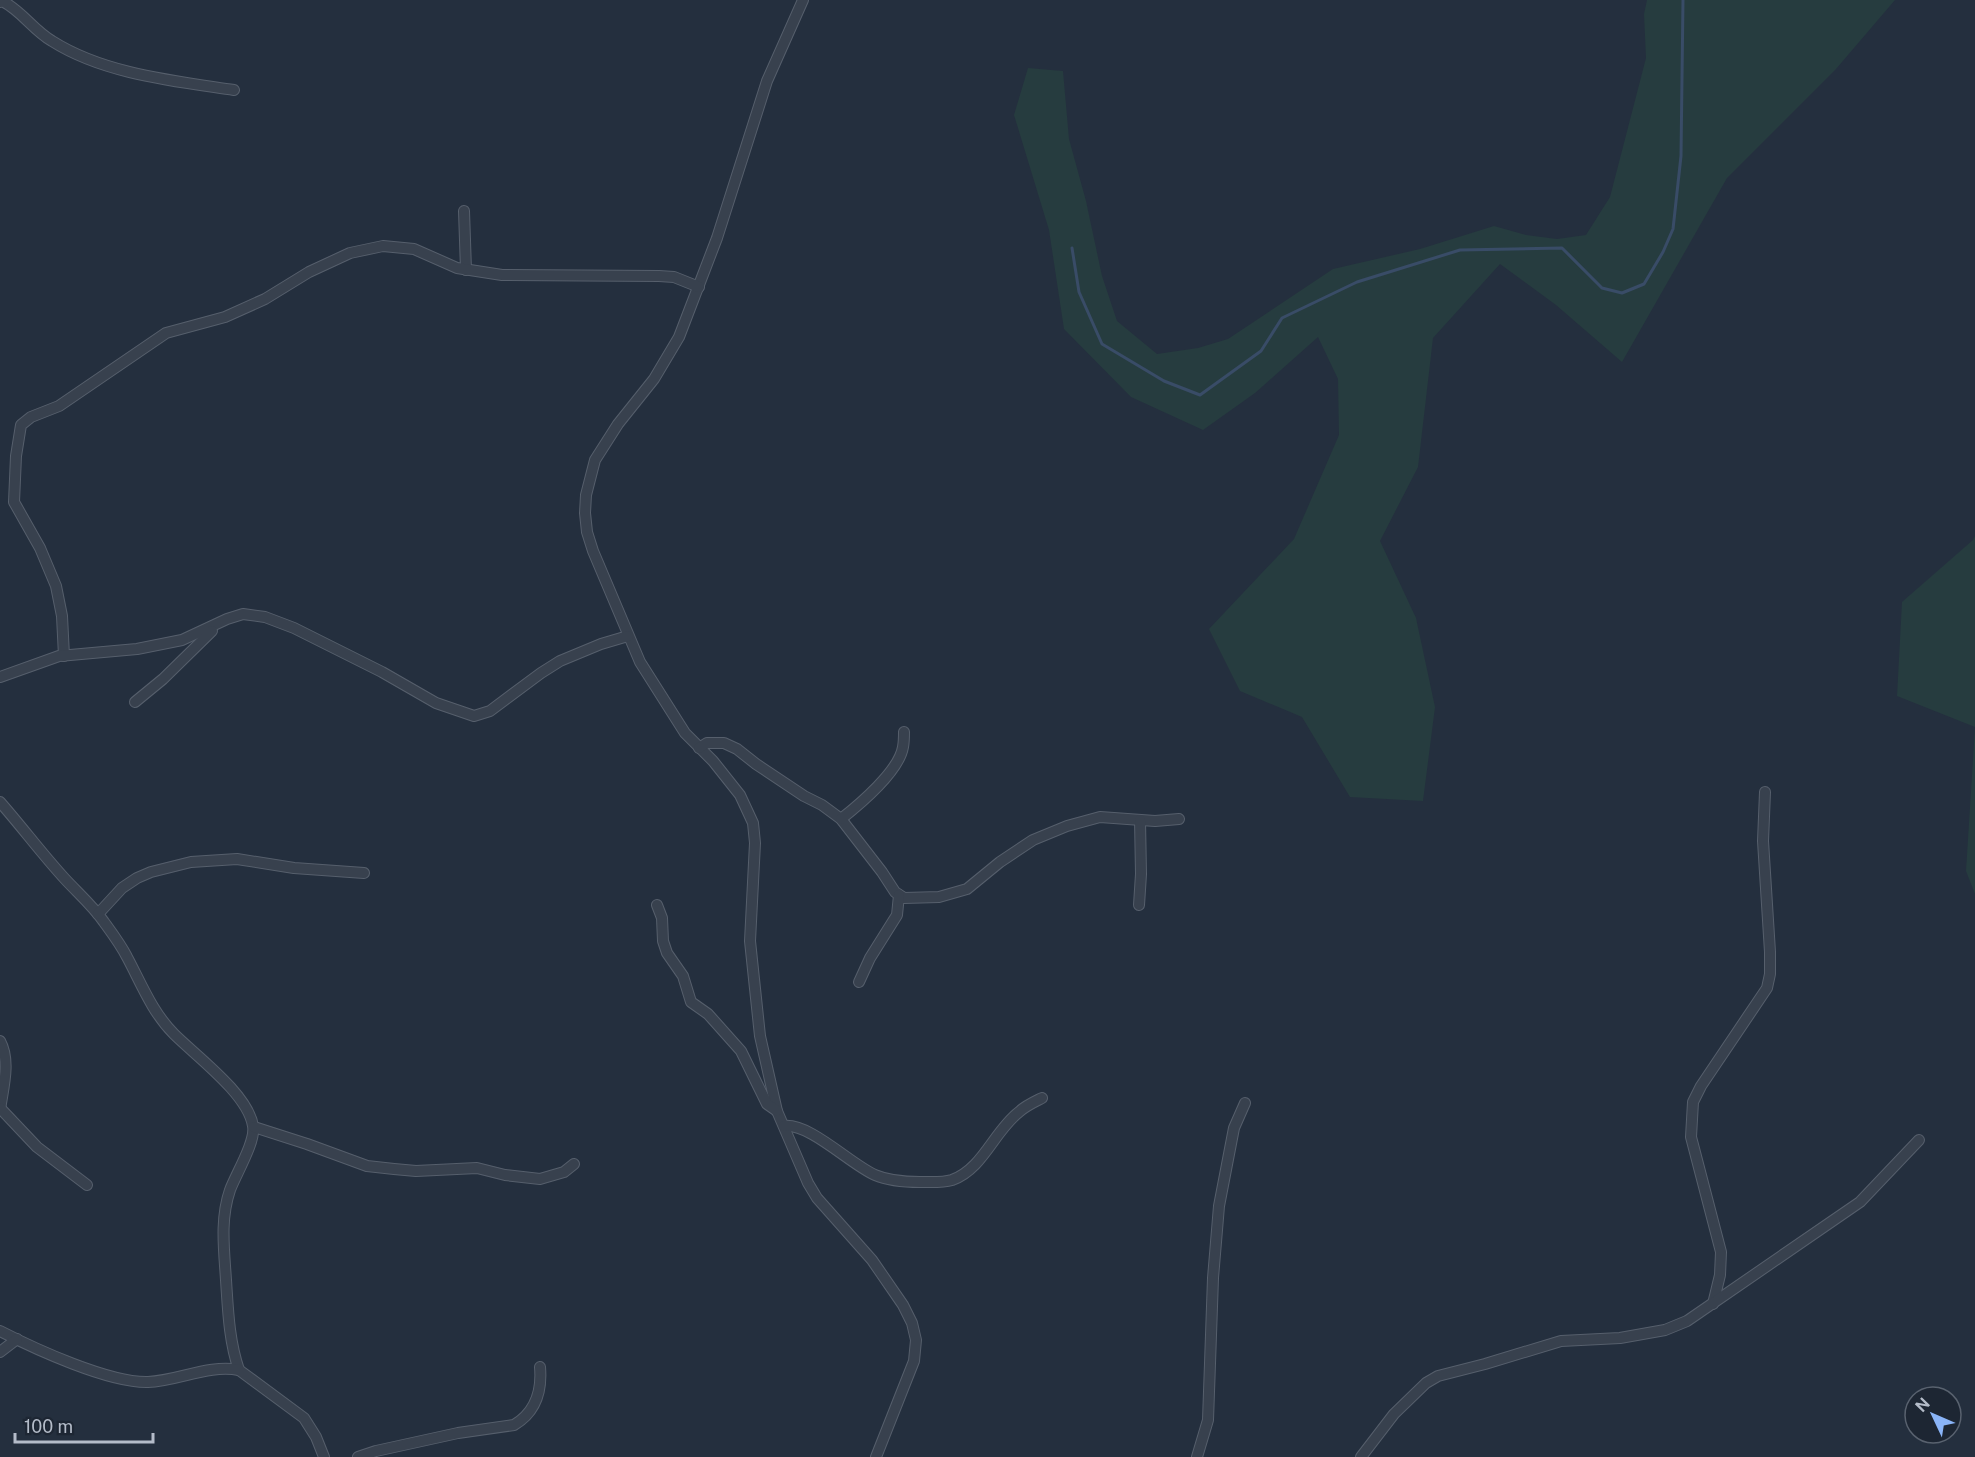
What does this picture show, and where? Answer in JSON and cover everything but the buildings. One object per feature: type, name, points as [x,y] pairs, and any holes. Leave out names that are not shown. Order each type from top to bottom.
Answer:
[{"type":"street","points":[[803,0],[767,81],[717,238],[679,337],[668,358],[605,442],[595,460],[586,495],[587,532],[628,636],[655,687],[686,733],[729,779],[740,795],[753,823],[755,843],[750,941],[760,1036],[777,1111],[808,1183],[817,1197],[872,1260],[903,1305],[912,1323],[916,1340],[914,1361],[876,1457]]},
{"type":"street","points":[[0,2],[13,6],[52,41],[105,66],[234,90]]},
{"type":"street","points":[[464,212],[466,270]]},
{"type":"street","points":[[64,656],[62,616],[56,586],[40,548],[14,502],[16,456],[21,425],[31,417],[59,406],[166,333],[225,317],[265,299],[309,272],[350,253],[383,246],[414,249],[457,268],[502,275],[659,276],[674,277],[699,287]]},
{"type":"street","points":[[0,677],[64,656],[137,650],[182,640],[243,614],[265,617],[323,642],[436,703],[474,716],[490,711],[560,661],[601,644],[628,636]]},
{"type":"street","points":[[135,702],[163,679],[221,622]]},
{"type":"street","points":[[841,819],[874,789],[899,758],[903,747],[904,732]]},
{"type":"street","points":[[699,748],[707,743],[715,742],[737,749],[804,796],[822,805],[841,819],[895,892],[904,898],[939,897],[967,889],[1000,862],[1033,840],[1067,826],[1100,817],[1155,821],[1179,819]]},
{"type":"street","points":[[1713,1304],[1720,1275],[1721,1252],[1691,1137],[1691,1116],[1693,1102],[1701,1086],[1767,988],[1770,974],[1770,952],[1763,841],[1765,792]]},
{"type":"street","points":[[0,802],[98,914],[126,955],[140,986],[160,1016],[172,1031],[226,1083],[238,1098],[254,1127],[367,1166],[416,1171],[477,1168],[505,1175],[540,1179],[564,1172],[574,1164]]},
{"type":"street","points":[[1139,905],[1140,820]]},
{"type":"street","points":[[98,914],[122,888],[137,878],[190,862],[237,859],[294,868],[364,873]]},
{"type":"street","points":[[859,982],[870,958],[897,915],[899,895]]},
{"type":"street","points":[[657,905],[662,918],[663,941],[667,953],[683,976],[691,1002],[708,1014],[736,1044],[748,1063],[767,1104],[777,1111]]},
{"type":"street","points":[[0,1041],[4,1049],[5,1075],[0,1109],[37,1147],[87,1185]]},
{"type":"street","points":[[786,1131],[790,1125],[816,1136],[878,1176],[902,1182],[937,1182],[952,1179],[966,1171],[979,1159],[1018,1112],[1042,1098]]},
{"type":"street","points":[[1197,1457],[1208,1420],[1213,1278],[1219,1206],[1234,1128],[1245,1103]]},
{"type":"street","points":[[239,1370],[229,1322],[223,1245],[224,1215],[230,1190],[254,1127]]},
{"type":"street","points":[[1361,1457],[1394,1414],[1426,1383],[1438,1377],[1561,1341],[1620,1338],[1665,1330],[1686,1321],[1860,1202],[1919,1140]]},
{"type":"street","points":[[0,1331],[77,1364],[126,1380],[147,1382],[227,1367],[239,1370],[304,1418],[316,1437],[324,1457]]},
{"type":"street","points":[[0,1352],[17,1339]]},
{"type":"street","points":[[358,1457],[458,1433],[514,1425],[530,1411],[537,1398],[541,1382],[540,1367]]},
{"type":"green space","points":[[1647,0],[1895,0],[1836,69],[1727,178],[1622,362],[1556,305],[1500,264],[1433,338],[1418,467],[1380,541],[1416,618],[1435,707],[1423,801],[1350,797],[1302,717],[1240,691],[1209,629],[1294,539],[1339,435],[1338,379],[1318,337],[1255,393],[1203,430],[1131,397],[1064,329],[1049,230],[1014,115],[1028,68],[1063,71],[1069,139],[1086,201],[1102,276],[1117,321],[1157,354],[1198,348],[1228,339],[1333,269],[1420,249],[1494,226],[1526,235],[1557,239],[1586,235],[1610,197],[1646,58],[1644,14]]},
{"type":"green space","points":[[1975,536],[1975,727],[1897,696],[1902,602]]},
{"type":"green space","points":[[1975,727],[1975,894],[1966,871]]},
{"type":"waterway","points":[[1072,248],[1079,292],[1102,344],[1164,381],[1200,395],[1261,351],[1282,318],[1357,282],[1460,250],[1562,248],[1602,288],[1622,293],[1644,284],[1663,252],[1673,229],[1681,156],[1683,0]]}]
